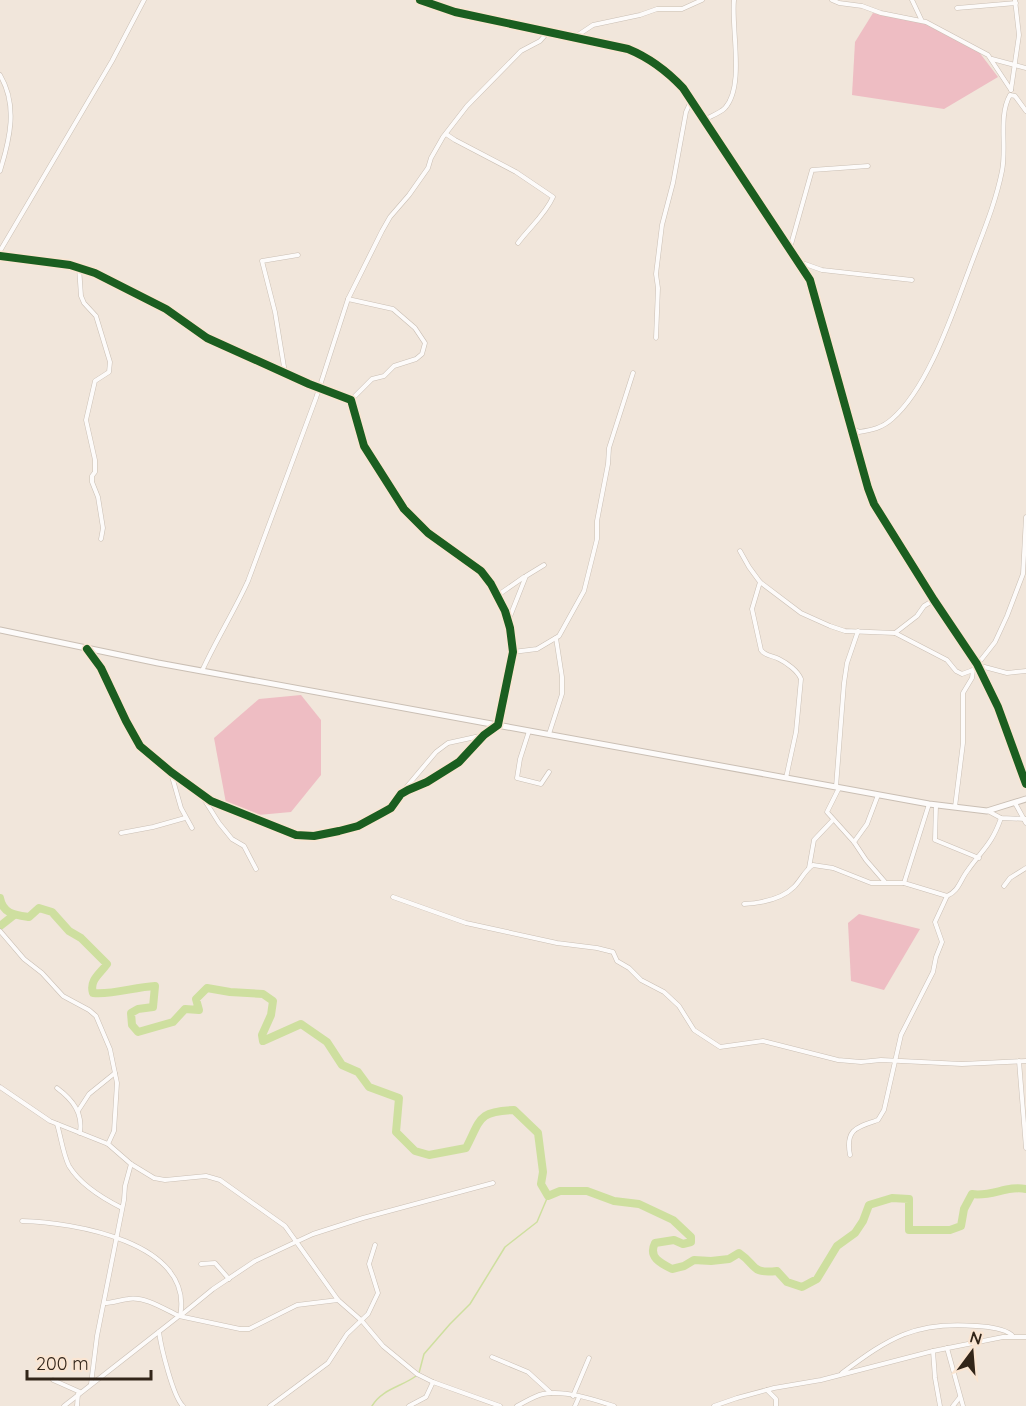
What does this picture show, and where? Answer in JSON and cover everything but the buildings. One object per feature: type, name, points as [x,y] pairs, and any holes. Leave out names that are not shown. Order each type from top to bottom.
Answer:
[{"type":"street","points":[[0,251],[112,61],[144,0]]},
{"type":"street","points":[[422,0],[454,12],[628,49],[642,55],[674,79],[691,101],[810,280],[874,504],[977,664],[998,707],[1026,784]]},
{"type":"street","points":[[575,37],[593,25],[657,9],[682,9],[702,0]]},
{"type":"street","points":[[704,120],[724,109],[733,91],[735,80],[734,0]]},
{"type":"street","points":[[832,0],[862,6],[881,13],[921,20],[980,50],[991,59],[1026,111]]},
{"type":"street","points":[[912,0],[921,20]]},
{"type":"street","points":[[851,427],[859,432],[881,428],[893,419],[917,387],[940,346],[990,218],[997,193],[1002,168],[1005,107],[1012,92],[1015,65],[1018,27],[1015,2],[957,8]]},
{"type":"street","points":[[1018,27],[1026,28]]},
{"type":"street","points":[[202,671],[248,581],[319,388],[348,299],[390,217],[428,168],[431,158],[446,134],[487,84],[521,51],[540,41],[549,31]]},
{"type":"street","points":[[991,59],[1026,68]]},
{"type":"street","points":[[0,75],[12,111],[0,171]]},
{"type":"street","points":[[656,338],[658,288],[656,274],[660,236],[673,183],[686,112],[691,101]]},
{"type":"street","points":[[446,134],[516,172],[553,197],[542,216],[532,224],[518,243]]},
{"type":"street","points":[[789,249],[812,170],[868,166]]},
{"type":"street","points":[[285,374],[275,312],[262,261],[298,255]]},
{"type":"street","points":[[0,256],[79,267],[95,273],[166,309],[207,338],[285,374],[351,400]]},
{"type":"street","points":[[800,265],[805,264],[822,270],[912,280]]},
{"type":"street","points":[[79,267],[81,296],[96,316],[110,362],[109,372],[95,381],[86,420],[95,460],[92,482],[98,498],[103,528],[100,539]]},
{"type":"street","points":[[348,299],[393,309],[415,328],[425,343],[422,354],[416,359],[394,366],[384,376],[372,380],[351,400]]},
{"type":"street","points":[[513,652],[537,649],[556,638],[584,591],[597,539],[597,521],[609,448],[633,373]]},
{"type":"street","points":[[351,400],[364,446],[404,509],[428,533],[481,571],[497,594],[509,620],[513,652],[498,725],[484,735],[459,762],[402,794]]},
{"type":"street","points":[[955,808],[963,743],[963,693],[972,678],[973,670],[995,642],[1022,578],[1026,517]]},
{"type":"street","points":[[740,551],[760,582],[801,613],[845,631],[895,633],[947,660],[956,671],[962,674],[973,670]]},
{"type":"street","points":[[497,594],[544,565]]},
{"type":"street","points":[[509,620],[526,576]]},
{"type":"street","points":[[760,582],[752,609],[761,650],[764,654],[778,658],[792,668],[801,679],[796,732],[786,778]]},
{"type":"street","points":[[895,633],[917,616],[924,606],[934,600]]},
{"type":"street","points":[[0,630],[87,649],[529,730],[549,736],[929,804],[987,811],[1001,818],[1025,820]]},
{"type":"street","points":[[858,631],[847,663],[844,683],[836,772],[838,788],[827,808],[828,816],[854,842],[866,860],[886,882]]},
{"type":"street","points":[[549,736],[561,694],[562,677],[556,638]]},
{"type":"street","points":[[87,649],[101,668],[140,746],[202,796],[296,835],[309,836],[358,826],[391,808],[436,752],[448,743],[484,735]]},
{"type":"street","points":[[977,664],[1007,673],[1026,671]]},
{"type":"street","points":[[529,730],[517,778],[542,784],[549,772]]},
{"type":"street","points":[[171,772],[185,818],[192,828]]},
{"type":"street","points":[[854,842],[867,824],[878,795]]},
{"type":"street","points":[[202,796],[232,839],[244,846],[256,869]]},
{"type":"street","points":[[987,811],[1026,799]]},
{"type":"street","points":[[1015,803],[1025,820]]},
{"type":"street","points":[[904,883],[929,804]]},
{"type":"street","points":[[936,805],[935,840],[979,858]]},
{"type":"street","points":[[121,833],[185,818]]},
{"type":"street","points":[[850,1155],[848,1146],[853,1130],[880,1117],[888,1097],[901,1035],[933,972],[942,942],[935,922],[947,896],[958,888],[969,868],[992,840],[1001,818]]},
{"type":"street","points":[[809,868],[814,840],[832,821]]},
{"type":"street","points":[[744,904],[762,903],[786,893],[793,889],[813,865],[823,865],[871,883],[904,883],[947,896]]},
{"type":"street","points":[[1004,886],[1010,878],[1026,868]]},
{"type":"street","points":[[393,897],[466,923],[557,943],[613,952],[617,961],[629,968],[641,980],[664,992],[679,1006],[694,1029],[720,1047],[763,1041],[838,1060],[861,1062],[962,1064],[1026,1060]]},
{"type":"street","points":[[0,931],[24,959],[42,973],[63,996],[96,1016],[110,1049],[118,1093],[114,1131],[108,1144]]},
{"type":"street","points":[[1019,1061],[1026,1148]]},
{"type":"street","points":[[78,1111],[89,1094],[115,1073]]},
{"type":"street","points":[[0,1087],[57,1124],[108,1144],[131,1164],[159,1179],[206,1176],[220,1180],[281,1222],[289,1230],[317,1274],[339,1300],[362,1321],[383,1346],[412,1371],[433,1383],[500,1406]]},
{"type":"street","points":[[57,1088],[78,1111],[81,1124],[80,1133]]},
{"type":"street","points":[[57,1124],[68,1164],[76,1175],[108,1201],[122,1208]]},
{"type":"street","points":[[91,1385],[95,1344],[122,1208],[124,1186],[131,1164]]},
{"type":"street","points":[[64,1406],[184,1311],[255,1261],[296,1241],[363,1218],[493,1183]]},
{"type":"street","points":[[22,1221],[50,1222],[116,1237],[147,1252],[168,1269],[181,1294],[180,1316]]},
{"type":"street","points":[[270,1406],[328,1363],[343,1338],[362,1321],[377,1296],[377,1288],[369,1264],[375,1245]]},
{"type":"street","points":[[201,1264],[215,1263],[229,1279]]},
{"type":"street","points":[[104,1303],[115,1303],[130,1298],[144,1300],[180,1316],[244,1329],[297,1305],[339,1300]]},
{"type":"street","points":[[840,1375],[882,1344],[923,1328],[974,1326],[996,1328],[1013,1336]]},
{"type":"street","points":[[159,1331],[166,1365],[177,1399],[183,1406]]},
{"type":"street","points":[[714,1406],[766,1390],[840,1375],[933,1351],[1013,1336],[1026,1337]]},
{"type":"street","points":[[947,1348],[963,1406]]},
{"type":"street","points":[[933,1351],[940,1406]]},
{"type":"street","points":[[492,1357],[532,1375],[551,1393]]},
{"type":"street","points":[[573,1396],[589,1358]]},
{"type":"street","points":[[53,1380],[80,1393]]},
{"type":"street","points":[[409,1406],[426,1396],[433,1383]]},
{"type":"street","points":[[766,1390],[776,1399],[776,1406]]},
{"type":"street","points":[[77,1406],[80,1393]]},
{"type":"street","points":[[516,1406],[536,1396],[551,1393],[614,1406]]},
{"type":"street","points":[[953,1406],[960,1396]]},
{"type":"street","points":[[575,1406],[579,1397]]},
{"type":"shaded area","points":[[873,13],[922,22],[979,52],[998,77],[944,109],[852,95],[855,42]]},
{"type":"shaded area","points":[[301,695],[321,720],[321,775],[291,812],[258,815],[226,803],[214,738],[259,699]]},
{"type":"shaded area","points":[[859,914],[920,929],[884,990],[851,981],[848,923]]},
{"type":"waterway","points":[[0,898],[7,911],[14,914],[29,917],[39,908],[52,912],[69,931],[81,938],[107,964],[94,981],[93,993],[155,986],[153,1007],[138,1009],[131,1013],[132,1025],[138,1032],[173,1022],[185,1009],[199,1010],[196,999],[207,988],[263,994],[273,1001],[271,1015],[262,1035],[263,1041],[301,1024],[327,1042],[342,1065],[358,1072],[369,1087],[399,1098],[396,1132],[415,1151],[429,1155],[466,1148],[482,1118],[493,1112],[514,1110],[538,1133],[543,1172],[541,1184],[548,1196],[560,1191],[587,1191],[614,1201],[639,1204],[673,1220],[691,1237],[691,1242],[683,1244],[674,1240],[655,1243],[653,1248],[656,1259],[672,1269],[694,1260],[729,1259],[739,1253],[758,1270],[777,1271],[787,1282],[802,1287],[817,1279],[837,1246],[855,1233],[869,1205],[892,1198],[909,1199],[909,1230],[950,1230],[961,1226],[964,1209],[972,1194],[1026,1189]]},
{"type":"waterway","points":[[0,926],[14,915]]},
{"type":"waterway","points":[[419,1373],[424,1354],[470,1304],[505,1247],[537,1222],[548,1196]]},
{"type":"waterway","points":[[372,1406],[386,1392],[416,1376]]},
{"type":"cycle path","points":[[420,0],[455,12],[628,49],[644,56],[683,88],[810,280],[874,504],[977,664],[998,707],[1026,784]]},
{"type":"cycle path","points":[[0,256],[70,265],[95,273],[166,309],[207,338],[309,384],[351,400],[364,446],[404,509],[428,533],[481,571],[491,584],[505,611],[513,652],[498,725],[484,735],[459,762],[427,782],[401,794],[391,808],[358,826],[314,836],[296,835],[211,801],[171,772],[140,746],[101,668],[87,649]]}]
